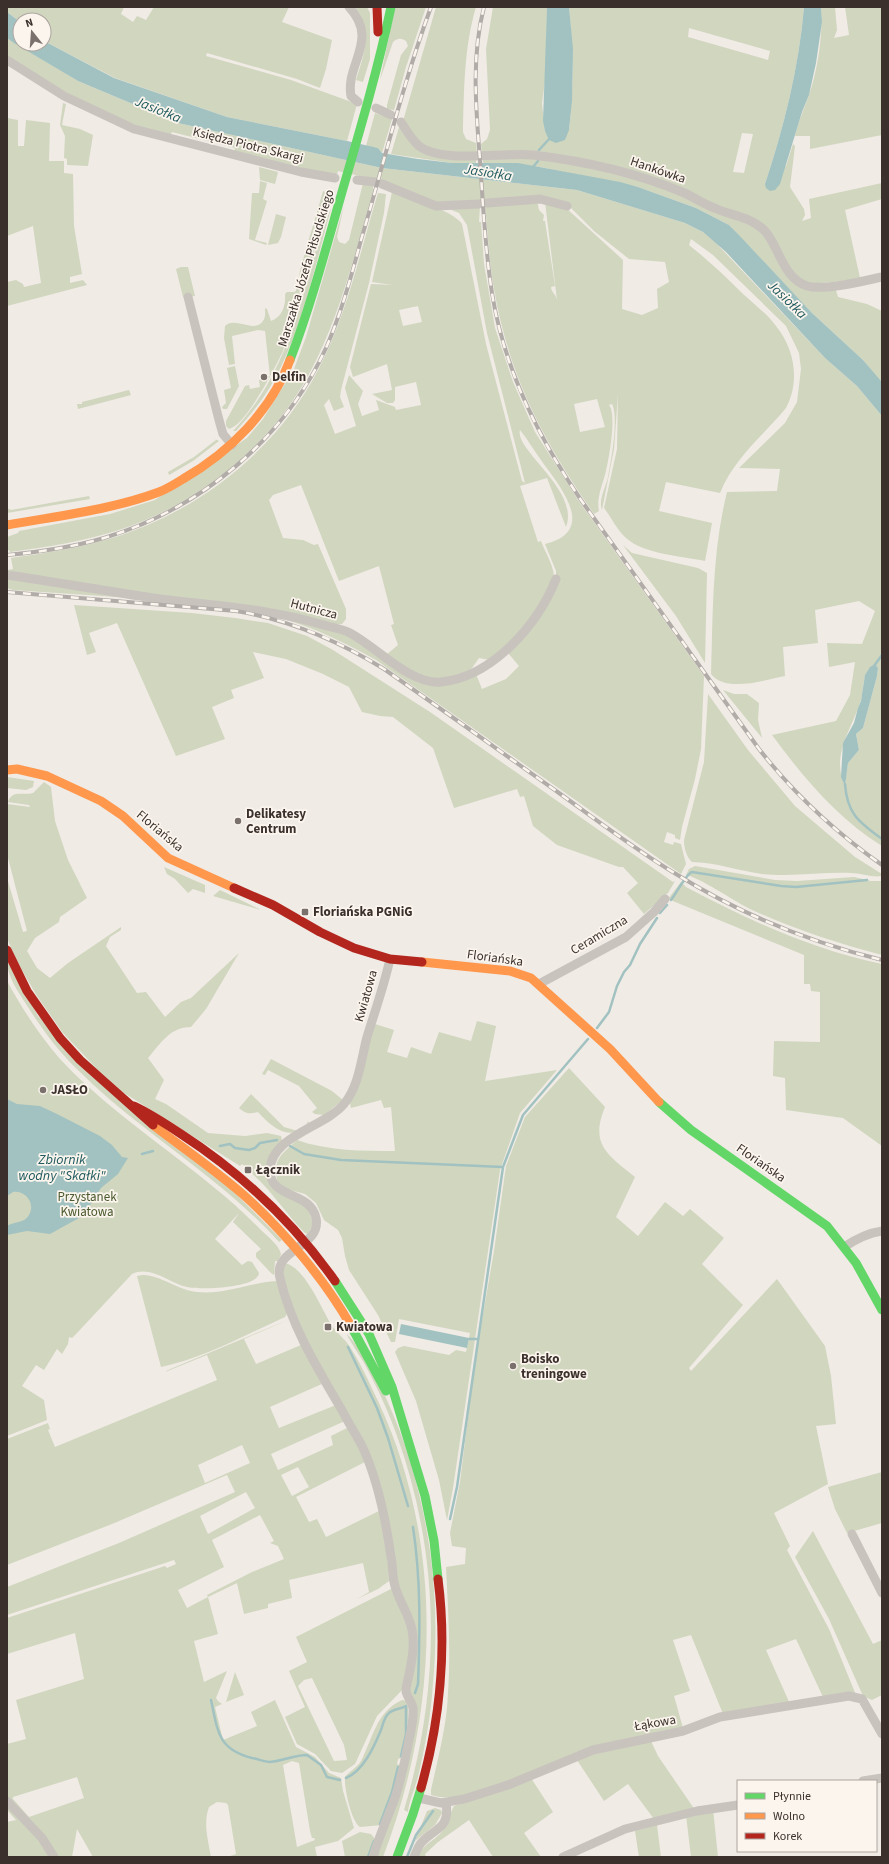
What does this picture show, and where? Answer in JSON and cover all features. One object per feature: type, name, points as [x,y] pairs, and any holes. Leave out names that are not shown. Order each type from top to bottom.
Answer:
[{"type":"main road","name":"Marszałka Józefa Piłsudskiego","points":[[377,7],[380,58]]},
{"type":"main road","name":"Marszałka Józefa Piłsudskiego","points":[[7,524],[138,500],[184,480],[204,468],[232,445],[260,413],[276,391],[294,353],[305,321],[380,58],[390,7]]},
{"type":"main road","name":"Floriańska","points":[[7,763],[17,769],[47,776],[101,801],[122,816],[144,838],[176,863],[218,879],[274,904],[320,932],[354,948],[390,959],[510,971],[527,976],[539,984],[610,1049],[671,1114],[703,1139],[821,1221],[833,1232],[856,1263],[882,1310]]},
{"type":"main road","name":"Floriańska","points":[[7,770],[17,769]]},
{"type":"main road","points":[[7,950],[27,991],[60,1038],[97,1076],[134,1106],[149,1122],[247,1198],[297,1249],[344,1314],[398,1413]]},
{"type":"main road","points":[[134,1106],[154,1116],[227,1166],[274,1209],[305,1242],[339,1286],[367,1331],[391,1383],[398,1413],[425,1498],[436,1557],[440,1608],[440,1690],[433,1737],[419,1798],[397,1857]]},
{"type":"street","points":[[349,7],[359,21],[362,38],[351,85],[355,99]]},
{"type":"street","name":"Księdza Piotra Skargi","points":[[7,60],[59,94],[134,129],[301,172],[335,178]]},
{"type":"street","points":[[376,108],[391,115]]},
{"type":"street","name":"Hankówka","points":[[401,122],[420,146],[441,154],[500,156],[518,154],[543,156],[621,171],[683,192],[717,209],[748,219],[764,230],[794,278],[808,286],[832,286],[882,277]]},
{"type":"street","points":[[357,180],[379,183],[436,206],[540,199],[567,206]]},
{"type":"street","points":[[188,298],[219,420],[224,435],[232,445]]},
{"type":"street","name":"Hutnicza","points":[[7,575],[155,598],[254,609],[298,617],[351,633],[415,676],[434,682],[459,677],[478,669],[500,655],[535,619],[546,601],[556,579]]},
{"type":"street","name":"Ceramiczna","points":[[539,984],[626,937],[654,912],[665,899]]},
{"type":"street","name":"Kwiatowa","points":[[373,1857],[398,1786],[410,1738],[413,1709],[406,1690],[413,1647],[413,1630],[394,1584],[387,1534],[370,1466],[358,1439],[319,1370],[295,1321],[280,1280],[278,1270],[280,1264],[305,1242],[315,1229],[316,1219],[314,1212],[310,1204],[277,1188],[271,1177],[271,1162],[279,1148],[291,1138],[318,1124],[342,1107],[350,1095],[358,1076],[390,959]]},
{"type":"street","points":[[844,1247],[857,1239],[882,1231]]},
{"type":"street","points":[[852,1534],[882,1593]]},
{"type":"street","name":"Łąkowa","points":[[419,1798],[434,1802],[446,1803],[464,1799],[508,1785],[593,1750],[682,1731],[720,1717],[849,1696],[862,1699],[882,1734]]},
{"type":"street","points":[[869,1780],[882,1778]]},
{"type":"street","points":[[7,1801],[42,1838],[54,1857]]},
{"type":"street","points":[[414,1857],[421,1843],[434,1833],[443,1823],[446,1813],[446,1803]]},
{"type":"street","points":[[563,1857],[626,1829],[697,1811],[737,1805]]},
{"type":"green space","points":[[7,7],[124,7],[121,14],[133,22],[137,16],[146,20],[154,7],[289,7],[282,22],[332,40],[326,69],[320,88],[297,79],[207,53],[206,56],[291,80],[357,104],[347,141],[227,117],[115,78],[52,45],[52,12],[12,12],[12,16],[7,12]]},
{"type":"green space","points":[[355,7],[367,7],[370,13],[370,59],[363,82],[356,80],[364,52],[365,34],[361,16]]},
{"type":"green space","points":[[395,7],[426,7],[406,67],[394,110],[387,109],[387,105],[401,55],[408,46],[406,41],[403,39],[393,42],[380,80]]},
{"type":"green space","points":[[436,7],[476,7],[467,53],[464,85],[463,132],[466,139],[476,143],[477,153],[445,152],[423,146],[403,121]]},
{"type":"green space","points":[[493,7],[547,7],[546,74],[542,103],[545,131],[569,130],[572,99],[572,68],[569,7],[804,7],[802,29],[790,97],[765,184],[786,166],[793,144],[795,146],[790,187],[804,209],[805,215],[802,221],[811,218],[809,199],[882,183],[882,199],[845,210],[860,278],[809,284],[794,274],[763,225],[603,165],[482,153],[481,144],[487,139],[490,130],[486,49]],"holes":[[[689,28],[770,51],[768,60],[688,37]],[[742,133],[753,134],[744,173],[733,172]]]},
{"type":"green space","points":[[821,7],[835,7],[837,30],[834,38],[849,35],[845,7],[882,7],[882,135],[810,149],[810,136],[795,136],[809,95],[817,63],[821,29]]},
{"type":"green space","points":[[7,38],[12,41],[12,52],[30,52],[78,81],[178,123],[382,168],[577,190],[685,223],[703,232],[715,242],[825,358],[857,386],[882,416],[882,846],[850,823],[822,796],[772,735],[836,721],[850,695],[855,662],[829,667],[827,643],[862,644],[875,611],[859,601],[815,610],[818,643],[783,647],[785,676],[746,684],[735,684],[717,680],[711,674],[714,582],[718,537],[727,492],[777,491],[780,469],[739,468],[785,423],[797,402],[801,369],[799,353],[786,326],[713,255],[691,239],[689,245],[765,313],[776,326],[788,345],[794,377],[793,387],[786,408],[741,458],[726,480],[720,493],[666,482],[659,511],[712,523],[705,561],[663,554],[643,548],[626,538],[604,508],[617,449],[618,394],[614,449],[602,510],[601,502],[608,477],[614,440],[615,419],[612,404],[609,405],[612,417],[610,447],[606,471],[598,501],[599,511],[594,514],[559,461],[531,408],[509,351],[492,279],[485,205],[521,200],[537,200],[539,210],[544,215],[543,221],[545,221],[555,286],[551,287],[551,289],[557,300],[545,202],[565,207],[623,260],[622,309],[642,315],[658,308],[657,289],[669,282],[665,262],[629,259],[594,231],[567,204],[550,199],[526,197],[438,204],[423,199],[386,182],[338,171],[337,175],[327,174],[234,152],[235,148],[172,132],[170,136],[126,122],[106,113],[65,92],[7,55]],"holes":[[[597,399],[605,427],[580,432],[574,404]],[[875,664],[878,668],[863,728],[856,734],[859,750],[848,763],[845,785],[841,774],[841,752],[861,700],[865,675],[867,671]]]},
{"type":"green space","points":[[63,103],[66,104],[62,125],[80,129],[93,135],[88,166],[67,165],[67,159],[64,158],[65,136],[60,125]]},
{"type":"green space","points":[[375,113],[392,119],[382,153],[378,148],[366,146]]},
{"type":"green space","points":[[7,118],[18,120],[18,146],[24,146],[26,120],[50,123],[49,161],[64,161],[64,173],[73,174],[74,226],[82,274],[70,277],[70,283],[83,280],[87,285],[7,306],[7,282],[16,280],[23,284],[24,287],[41,283],[33,226],[7,236]]},
{"type":"green space","points":[[400,124],[417,146],[476,157],[476,164],[452,163],[391,154]]},
{"type":"green space","points":[[483,157],[534,157],[635,176],[737,218],[764,232],[794,280],[835,287],[838,297],[867,304],[882,311],[882,383],[863,360],[812,313],[729,225],[696,208],[638,187],[540,167],[499,163],[483,164]]},
{"type":"green space","points":[[259,167],[278,172],[275,184],[260,180]]},
{"type":"green space","points":[[260,181],[267,183],[263,199],[267,201],[255,240],[267,243],[266,245],[249,239],[252,193],[259,193]]},
{"type":"green space","points":[[363,183],[373,184],[373,191],[346,284],[330,330],[309,374],[275,425],[230,468],[205,487],[178,504],[151,518],[122,529],[80,540],[10,552],[7,550],[7,537],[18,533],[19,531],[110,514],[155,500],[247,438],[263,419],[294,369],[306,337],[344,205],[337,237],[339,242],[345,244],[349,240]]},
{"type":"green space","points":[[323,191],[332,194],[283,351],[267,382],[251,407],[236,425],[229,429],[226,426],[226,421],[245,386],[249,385],[250,389],[260,387],[259,380],[262,379],[262,377],[270,376],[265,331],[258,330],[232,336],[235,364],[229,365],[224,338],[225,326],[229,323],[250,326],[259,325],[265,318],[265,308],[267,309],[271,321],[281,313],[285,302],[285,294],[287,292],[296,291],[305,253]]},
{"type":"green space","points":[[395,191],[431,205],[450,214],[462,224],[486,344],[522,481],[525,483],[487,333],[467,225],[459,213],[447,208],[480,206],[479,222],[481,222],[484,264],[495,328],[513,382],[535,432],[578,500],[704,676],[701,749],[695,779],[680,840],[675,838],[675,835],[667,832],[664,842],[673,845],[674,842],[681,844],[686,864],[681,874],[376,660],[347,644],[317,631],[286,619],[253,611],[302,620],[338,631],[361,642],[407,674],[431,684],[443,684],[456,681],[493,662],[496,662],[476,674],[482,689],[506,679],[519,666],[508,653],[501,660],[500,658],[519,641],[533,624],[556,584],[556,571],[545,544],[561,538],[569,530],[572,520],[571,508],[566,497],[520,430],[521,438],[527,448],[556,485],[564,499],[568,513],[566,527],[547,478],[520,486],[538,542],[541,541],[552,567],[554,576],[552,586],[547,598],[530,622],[490,660],[479,658],[472,668],[466,672],[438,680],[418,676],[386,655],[398,645],[391,625],[394,624],[379,566],[339,581],[301,485],[273,495],[269,500],[283,538],[303,540],[314,545],[318,544],[346,609],[346,619],[342,624],[331,624],[280,611],[136,594],[7,573],[7,570],[13,569],[11,558],[100,542],[144,527],[175,512],[204,495],[232,474],[257,451],[281,426],[301,399],[328,349],[345,305],[378,193],[386,194],[384,213],[369,283],[341,390],[340,397],[344,407],[334,411],[329,399],[324,405],[335,434],[356,426],[345,388],[349,375],[363,391],[358,404],[362,416],[379,410],[376,400],[395,407],[396,410],[421,405],[416,382],[395,387],[395,400],[393,403],[387,403],[372,394],[392,390],[387,364],[353,377],[350,367],[371,284],[393,285],[372,282],[392,192]],"holes":[[[418,306],[422,322],[403,326],[399,310]]]},
{"type":"green space","points":[[331,209],[300,320],[283,362],[261,401],[236,431],[233,431],[252,408],[267,385],[280,360],[300,307],[323,224]]},
{"type":"green space","points":[[276,214],[286,217],[281,237],[278,243],[268,245]]},
{"type":"green space","points":[[188,267],[195,296],[183,297],[176,269]]},
{"type":"green space","points":[[235,366],[239,386],[227,409],[223,409],[222,407],[226,403],[224,390],[231,388],[227,368]]},
{"type":"green space","points":[[129,390],[131,395],[78,409],[77,404],[82,404],[82,402]]},
{"type":"green space","points":[[215,439],[219,441],[193,461],[169,475],[168,472],[194,457],[216,440]]},
{"type":"green space","points":[[89,496],[90,499],[7,513],[7,508],[11,510]]},
{"type":"green space","points":[[623,545],[632,553],[698,568],[707,573],[705,663],[676,616]]},
{"type":"green space","points":[[7,577],[161,600],[13,590],[7,588]]},
{"type":"green space","points":[[74,605],[192,613],[235,618],[268,623],[307,636],[333,650],[430,712],[673,882],[675,881],[668,893],[644,914],[627,893],[638,883],[623,867],[619,867],[557,845],[533,826],[524,796],[520,797],[517,789],[454,808],[433,748],[393,717],[362,712],[349,687],[323,674],[286,659],[253,652],[264,678],[231,690],[234,698],[212,707],[225,739],[176,756],[117,623],[89,633],[96,652],[87,655]]},
{"type":"green space","points":[[723,690],[734,694],[747,694],[759,703],[758,720],[762,738]]},
{"type":"green space","points":[[708,694],[748,750],[795,806],[855,857],[882,874],[881,876],[851,873],[785,875],[762,874],[709,863],[692,862],[686,852],[684,840],[704,762]]},
{"type":"green space","points":[[7,777],[34,781],[33,787],[26,790],[7,788]]},
{"type":"green space","points":[[44,782],[51,787],[55,821],[68,860],[87,898],[60,917],[59,922],[35,938],[27,951],[37,968],[50,978],[68,963],[121,927],[121,930],[110,937],[106,946],[137,993],[146,992],[165,1017],[181,1002],[191,998],[239,953],[206,1009],[191,1027],[177,1030],[166,1037],[148,1058],[164,1080],[155,1099],[166,1104],[208,1133],[245,1136],[267,1133],[281,1136],[282,1141],[274,1150],[275,1191],[307,1206],[313,1223],[308,1234],[298,1226],[265,1186],[250,1172],[251,1170],[242,1164],[240,1166],[121,1091],[100,1072],[63,1033],[37,996],[16,960],[7,938],[7,878],[23,932],[27,931],[7,854],[7,804],[30,807],[29,805],[8,802],[15,794],[33,793]]},
{"type":"green space","points":[[695,866],[775,880],[797,881],[854,877],[871,881],[882,881],[882,955],[814,934],[748,908],[708,885],[686,875],[689,869]]},
{"type":"green space","points":[[164,867],[205,885],[205,893],[193,889],[188,893],[175,879],[167,874]]},
{"type":"green space","points":[[681,882],[686,887],[709,899],[781,933],[831,951],[882,964],[882,1146],[843,1118],[786,1110],[785,1078],[773,1076],[774,1041],[820,1042],[820,992],[811,991],[810,984],[804,984],[804,955],[668,899]]},
{"type":"green space","points":[[220,890],[261,910],[213,896]]},
{"type":"green space","points":[[7,960],[38,1016],[232,1190],[282,1240],[279,1242],[232,1196],[128,1115],[71,1063],[44,1030],[19,993],[9,972]]},
{"type":"green space","name":"Przystanek Kwiatowa","points":[[7,981],[40,1034],[59,1058],[81,1080],[103,1100],[196,1172],[241,1210],[273,1241],[281,1254],[278,1261],[275,1261],[274,1275],[256,1257],[256,1253],[261,1249],[233,1222],[239,1213],[215,1239],[242,1265],[248,1261],[252,1262],[259,1273],[256,1278],[249,1282],[228,1287],[194,1288],[180,1285],[153,1273],[139,1272],[132,1274],[72,1338],[69,1337],[68,1344],[62,1354],[57,1349],[44,1370],[36,1365],[22,1386],[44,1400],[47,1420],[7,1436]]},
{"type":"green space","points":[[477,1021],[496,1026],[485,1081],[557,1070],[520,1113],[500,1170],[447,1520],[439,1480],[416,1401],[395,1352],[398,1348],[404,1346],[449,1355],[456,1350],[466,1352],[470,1333],[399,1319],[395,1342],[391,1342],[378,1315],[349,1270],[342,1238],[338,1230],[324,1220],[316,1203],[305,1194],[283,1188],[278,1183],[276,1169],[279,1158],[297,1140],[309,1144],[333,1148],[395,1151],[391,1107],[384,1108],[381,1100],[351,1108],[350,1103],[375,1024],[394,1030],[387,1052],[407,1058],[411,1047],[431,1054],[439,1032],[471,1041]]},
{"type":"green space","points":[[271,1059],[332,1091],[343,1100],[324,1115],[315,1114],[312,1112],[317,1108],[299,1086],[268,1070],[265,1075],[262,1074]]},
{"type":"green space","points":[[569,1068],[605,1107],[599,1131],[604,1148],[617,1163],[635,1177],[616,1217],[638,1236],[665,1202],[683,1216],[690,1209],[724,1238],[702,1264],[743,1305],[689,1368],[691,1371],[777,1279],[825,1346],[831,1376],[836,1424],[816,1426],[828,1484],[774,1513],[790,1546],[787,1550],[829,1629],[856,1695],[823,1697],[796,1639],[766,1650],[790,1704],[723,1714],[691,1635],[673,1640],[690,1691],[674,1696],[683,1728],[661,1731],[474,1793],[452,1797],[431,1795],[444,1729],[449,1677],[449,1630],[446,1567],[465,1564],[466,1548],[452,1546],[450,1533],[460,1482],[475,1361],[494,1251],[506,1166],[525,1117]]},
{"type":"green space","points":[[251,1094],[284,1127],[298,1131],[306,1126],[308,1121],[310,1125],[297,1132],[290,1133],[279,1130],[258,1112],[250,1113],[239,1108]]},
{"type":"green space","points":[[285,1263],[292,1266],[305,1280],[331,1324],[325,1326],[327,1329],[332,1326],[350,1347],[361,1367],[378,1401],[400,1456],[415,1512],[424,1570],[427,1628],[424,1686],[415,1744],[402,1801],[383,1857],[376,1857],[403,1777],[411,1697],[409,1687],[416,1648],[397,1586],[375,1475],[292,1308],[282,1270]]},
{"type":"green space","points":[[142,1275],[155,1277],[190,1291],[197,1292],[217,1292],[276,1281],[288,1312],[285,1317],[209,1352],[161,1367],[137,1276]]},
{"type":"green space","points":[[290,1319],[244,1339],[256,1364],[301,1345],[324,1383],[270,1407],[279,1428],[336,1405],[345,1421],[271,1454],[278,1470],[333,1445],[331,1436],[349,1427],[365,1462],[296,1497],[309,1522],[317,1519],[326,1537],[379,1511],[386,1536],[389,1581],[378,1589],[357,1599],[369,1592],[363,1563],[289,1580],[292,1598],[268,1604],[268,1608],[244,1614],[237,1583],[208,1597],[218,1634],[194,1641],[204,1682],[227,1671],[216,1698],[222,1704],[215,1707],[223,1740],[257,1726],[251,1712],[275,1700],[296,1747],[315,1757],[329,1773],[341,1778],[343,1791],[354,1828],[338,1841],[315,1847],[317,1857],[227,1857],[236,1854],[228,1805],[226,1803],[217,1802],[209,1807],[206,1819],[211,1857],[93,1857],[77,1829],[72,1857],[55,1857],[7,1798],[7,1744],[26,1739],[16,1700],[84,1679],[75,1633],[7,1654],[7,1618],[165,1566],[167,1568],[176,1564],[174,1560],[7,1615],[7,1587],[119,1543],[235,1492],[227,1475],[112,1524],[7,1565],[7,1439],[48,1423],[50,1429],[48,1430],[55,1447],[217,1380],[207,1355],[165,1372]],"holes":[[[242,1445],[250,1463],[205,1483],[198,1465]],[[298,1467],[309,1487],[292,1496],[281,1475]],[[246,1492],[255,1508],[208,1534],[200,1516]],[[260,1515],[274,1541],[270,1543],[278,1546],[284,1559],[252,1572],[207,1595],[208,1597],[187,1608],[178,1590],[224,1567],[212,1540]],[[292,1761],[299,1763],[310,1831],[312,1838],[315,1840],[297,1847],[283,1765]],[[77,1777],[84,1798],[29,1817],[13,1799],[13,1797]]]},
{"type":"green space","points":[[347,1334],[359,1348],[373,1372],[400,1431],[421,1501],[433,1574],[435,1647],[432,1695],[423,1754],[408,1812],[404,1810],[416,1764],[425,1717],[430,1670],[431,1623],[428,1576],[422,1529],[411,1482],[397,1436],[377,1388]]},
{"type":"green space","points":[[882,1472],[882,1523],[847,1533],[835,1509],[828,1487]]},
{"type":"green space","points":[[813,1531],[873,1644],[882,1640],[882,1695],[872,1700],[863,1696],[829,1619],[795,1557]]},
{"type":"green space","points":[[391,1589],[394,1591],[412,1640],[403,1689],[377,1716],[355,1764],[342,1773],[331,1771],[315,1754],[297,1744],[285,1717],[305,1707],[289,1671],[307,1662],[296,1637],[292,1639]],"holes":[[[312,1678],[344,1745],[347,1760],[334,1761],[298,1686],[304,1680]]]},
{"type":"green space","points":[[235,1672],[244,1695],[226,1702]]},
{"type":"green space","points":[[402,1700],[407,1701],[407,1730],[401,1758],[398,1759],[397,1764],[400,1766],[382,1825],[360,1827],[351,1811],[347,1796],[345,1777],[361,1761],[376,1726],[386,1711]]},
{"type":"green space","points":[[651,1741],[658,1756],[695,1810],[654,1819],[628,1784],[604,1801],[577,1760],[590,1755]]},
{"type":"green space","points":[[531,1778],[553,1812],[524,1833],[541,1857],[493,1857],[469,1820],[438,1842],[425,1854],[426,1857],[418,1857],[425,1846],[443,1831],[454,1806]]},
{"type":"green space","points":[[7,1804],[29,1826],[52,1857],[7,1857],[7,1822],[16,1820],[7,1810]]},
{"type":"green space","points":[[435,1808],[441,1810],[442,1813],[435,1825],[415,1841],[427,1811]]},
{"type":"green space","points":[[713,1809],[718,1857],[691,1857],[686,1815]]},
{"type":"green space","points":[[657,1825],[661,1857],[639,1857],[635,1831]]},
{"type":"green space","points":[[360,1832],[371,1834],[375,1839],[371,1857],[345,1857],[342,1841]]},
{"type":"water","points":[[547,7],[569,7],[573,49],[572,101],[569,130],[565,140],[556,143],[549,140],[543,121]]},
{"type":"water","points":[[804,7],[821,7],[822,22],[816,63],[809,95],[802,112],[780,184],[775,190],[770,191],[766,188],[765,184],[790,97],[802,29]]},
{"type":"water","points":[[7,12],[12,16],[12,42],[7,38]]},
{"type":"water","name":"Jasiołka","points":[[52,45],[114,78],[227,117],[347,141],[378,148],[382,153],[418,159],[452,163],[518,163],[620,182],[696,208],[729,225],[812,313],[863,360],[881,381],[882,416],[857,386],[825,358],[726,252],[703,232],[685,223],[577,190],[382,168],[178,123],[78,81],[29,52],[52,52]]},
{"type":"water","points":[[875,664],[878,668],[877,676],[863,728],[856,734],[859,750],[848,763],[845,786],[841,777],[843,743],[854,723],[861,701],[865,675],[870,667]]},
{"type":"water","name":"Zbiornik wodny \"Skałki\"","points":[[7,1099],[17,1104],[40,1106],[57,1114],[100,1136],[112,1145],[122,1157],[128,1158],[118,1174],[101,1188],[85,1213],[79,1218],[50,1234],[27,1231],[7,1235],[7,1226],[27,1218],[31,1210],[31,1206],[28,1198],[22,1193],[13,1192],[7,1196]]},
{"type":"water","points":[[401,1324],[469,1338],[467,1348],[399,1334]]},
{"type":"waterway","points":[[539,150],[550,138]]},
{"type":"waterway","points":[[532,168],[538,161]]},
{"type":"waterway","points":[[874,666],[882,655]]},
{"type":"waterway","points":[[845,784],[848,803],[856,816],[882,839]]},
{"type":"waterway","points":[[671,900],[684,880],[692,872],[796,887],[867,880]]},
{"type":"waterway","points":[[660,913],[667,905]]},
{"type":"waterway","points":[[597,1028],[609,1012],[617,986],[624,972],[630,965],[640,944],[657,918]]},
{"type":"waterway","points":[[450,1519],[457,1487],[503,1167],[523,1115],[588,1039]]},
{"type":"waterway","points":[[220,1146],[230,1144],[235,1148],[249,1150],[255,1148],[260,1143],[277,1140]]},
{"type":"waterway","points":[[290,1146],[304,1154],[341,1160],[503,1167]]},
{"type":"waterway","points":[[142,1154],[153,1151]]},
{"type":"waterway","points":[[469,1339],[477,1339]]},
{"type":"waterway","points":[[348,1347],[377,1408],[388,1438],[408,1506]]},
{"type":"waterway","points":[[413,1527],[416,1547],[419,1606],[418,1684],[415,1693]]},
{"type":"waterway","points":[[211,1700],[218,1730],[225,1744],[232,1750],[240,1754],[268,1762],[307,1755],[321,1765],[327,1777],[340,1780]]},
{"type":"waterway","points":[[346,1778],[358,1770],[367,1758],[375,1744],[387,1715],[406,1706],[406,1734],[401,1756]]},
{"type":"waterway","points":[[380,1824],[392,1792],[398,1767]]},
{"type":"waterway","points":[[407,1857],[416,1835],[433,1811]]},
{"type":"waterway","points":[[368,1857],[374,1841]]},
{"type":"railway","points":[[7,555],[56,549],[104,538],[139,525],[173,509],[205,489],[235,467],[263,441],[287,412],[308,381],[326,348],[341,309],[403,94],[431,7]]},
{"type":"railway","points":[[484,7],[477,45],[477,122],[484,227],[492,293],[505,349],[514,375],[537,427],[565,476],[581,500],[759,749],[787,782],[816,812],[882,865]]},
{"type":"railway","points":[[7,592],[236,611],[275,620],[313,632],[349,649],[384,669],[632,845],[661,865],[700,888],[725,902],[776,925],[828,945],[882,960]]},
{"type":"traffic: fast","points":[[290,360],[324,255],[375,76],[391,7]]},
{"type":"traffic: fast","points":[[659,1102],[691,1130],[827,1226],[856,1263],[882,1310]]},
{"type":"traffic: fast","points":[[335,1281],[369,1334],[392,1387],[425,1496],[434,1541],[438,1579]]},
{"type":"traffic: fast","points":[[351,1326],[386,1391]]},
{"type":"traffic: fast","points":[[397,1857],[421,1788]]},
{"type":"traffic: slow","points":[[7,525],[103,508],[141,498],[174,485],[217,456],[247,428],[272,396],[282,379],[290,360]]},
{"type":"traffic: slow","points":[[7,770],[17,769],[47,776],[101,801],[123,816],[168,858],[234,888]]},
{"type":"traffic: slow","points":[[422,962],[510,971],[531,978],[610,1049],[659,1102]]},
{"type":"traffic: slow","points":[[153,1125],[224,1179],[262,1212],[304,1258],[341,1309],[351,1326]]},
{"type":"traffic: jam","points":[[377,7],[378,32]]},
{"type":"traffic: jam","points":[[234,888],[273,905],[320,932],[354,948],[390,959],[422,962]]},
{"type":"traffic: jam","points":[[7,950],[27,991],[60,1038],[80,1060],[153,1125]]},
{"type":"traffic: jam","points":[[134,1106],[158,1119],[203,1149],[245,1182],[284,1219],[335,1281]]},
{"type":"traffic: jam","points":[[421,1788],[433,1737],[440,1684],[442,1631],[438,1579]]},
{"type":"place","name":"Delfin","points":[[264,377]]},
{"type":"place","name":"Delikatesy Centrum","points":[[238,821]]},
{"type":"place","name":"Floriańska PGNiG","points":[[305,912]]},
{"type":"place","name":"JASŁO","points":[[43,1090]]},
{"type":"place","name":"Łącznik","points":[[248,1170]]},
{"type":"place","name":"Kwiatowa","points":[[328,1327]]},
{"type":"place","name":"Boisko treningowe","points":[[513,1366]]}]
